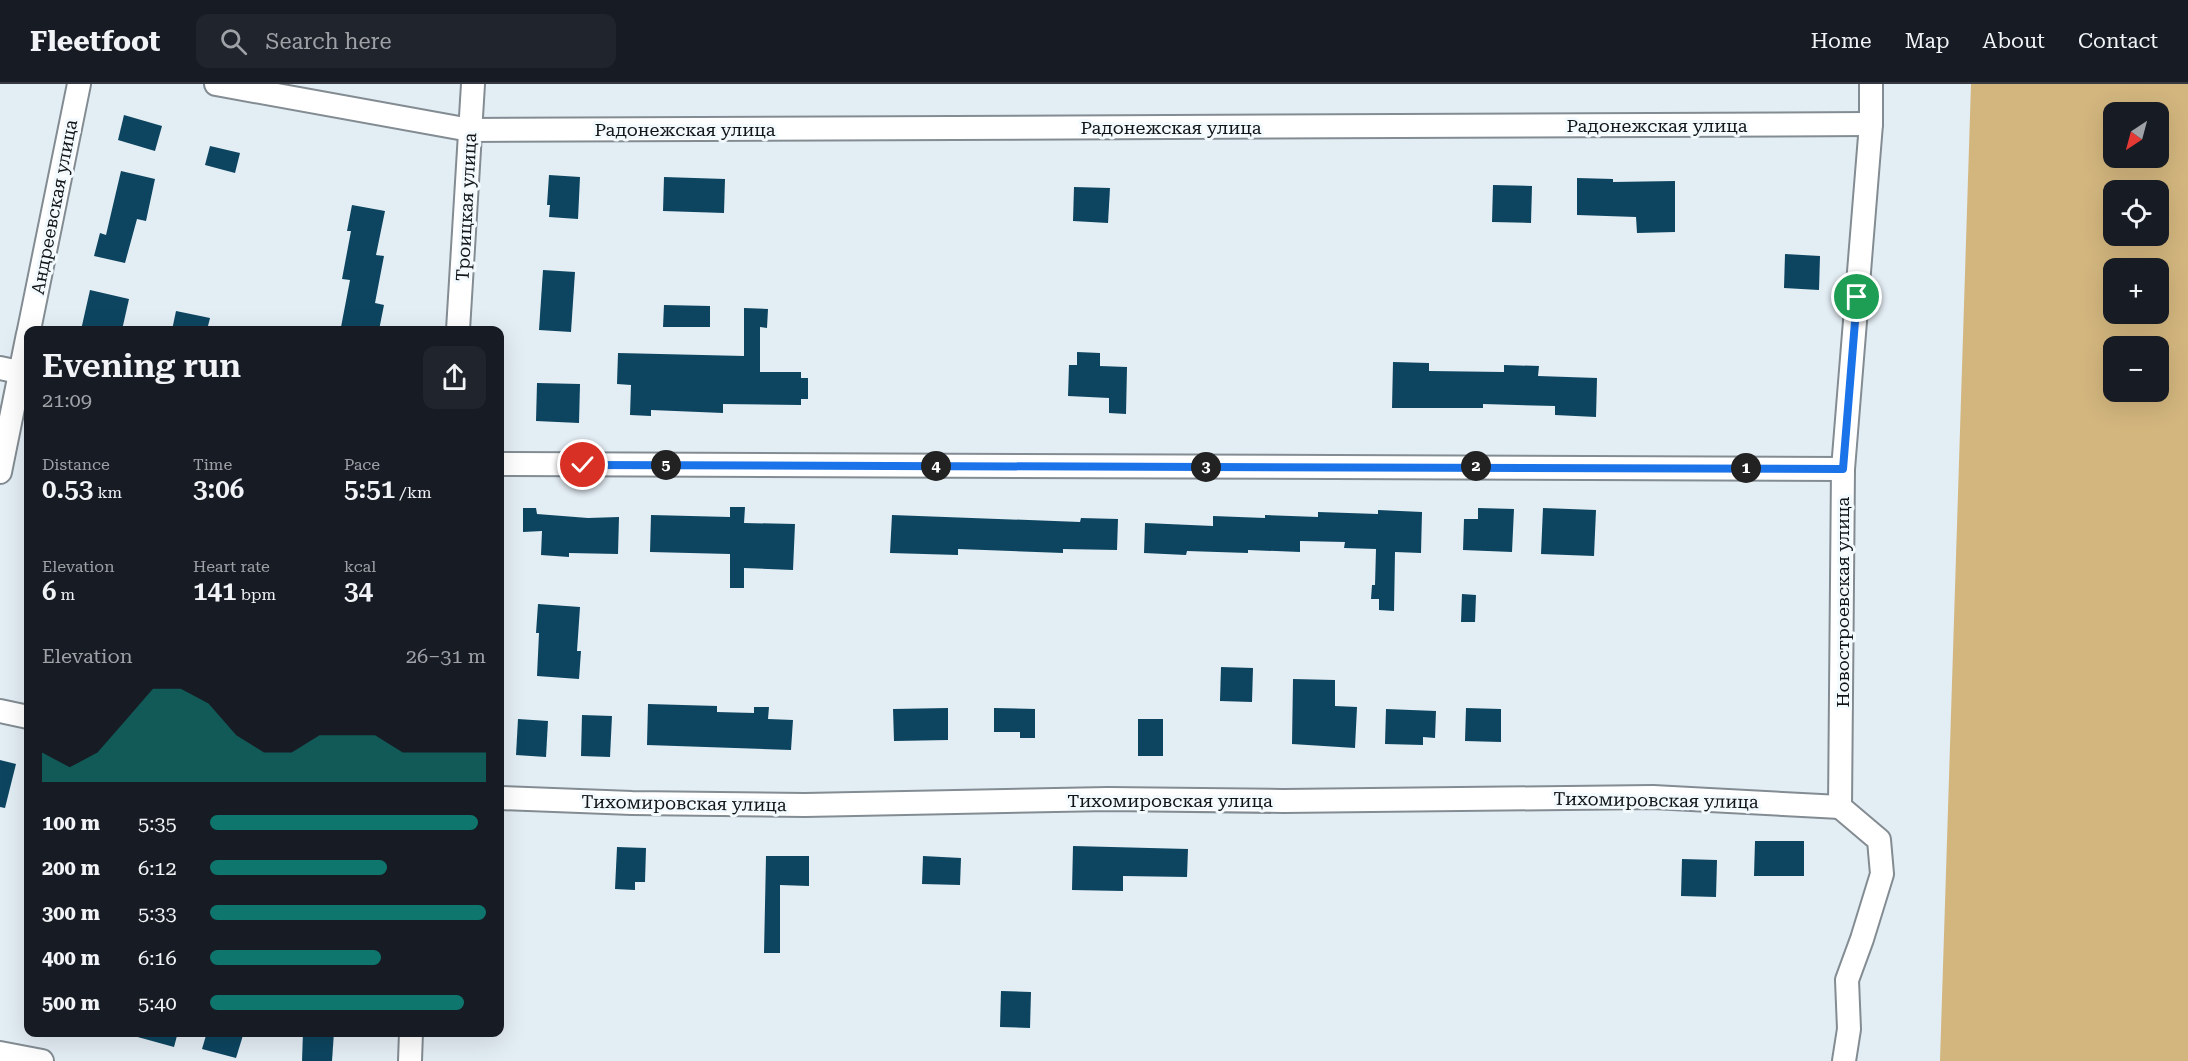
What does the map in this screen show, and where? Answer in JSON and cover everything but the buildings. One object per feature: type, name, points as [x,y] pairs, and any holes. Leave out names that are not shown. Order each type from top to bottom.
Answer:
[{"type":"street","name":"Андреевская улица","points":[[30,326],[79,84]]},
{"type":"street","name":"Радонежская улица","points":[[216,84],[470,130],[1871,124]]},
{"type":"street","name":"Троицкая улица","points":[[458,326],[473,84]]},
{"type":"street","name":"Новостроевская улица","points":[[1840,807],[1843,469],[1871,124],[1871,84]]},
{"type":"street","name":"Андреевская улица","points":[[0,472],[16,372],[24,347]]},
{"type":"street","points":[[504,464],[1843,469]]},
{"type":"street","points":[[0,711],[24,716]]},
{"type":"street","name":"Тихомировская улица","points":[[504,798],[632,803],[805,804],[1108,799],[1283,801],[1653,797],[1840,807]]},
{"type":"street","points":[[1840,807],[1879,840],[1882,874],[1848,980],[1849,1029],[1844,1061]]},
{"type":"street","points":[[410,1061],[411,1037]]},
{"type":"street","points":[[0,1053],[42,1061]]},
{"type":"shaded area","points":[[1971,84],[2188,84],[2188,1061],[1940,1061]]},
{"type":"route","points":[[583,465],[1508,466],[1843,469],[1857,297]]}]
